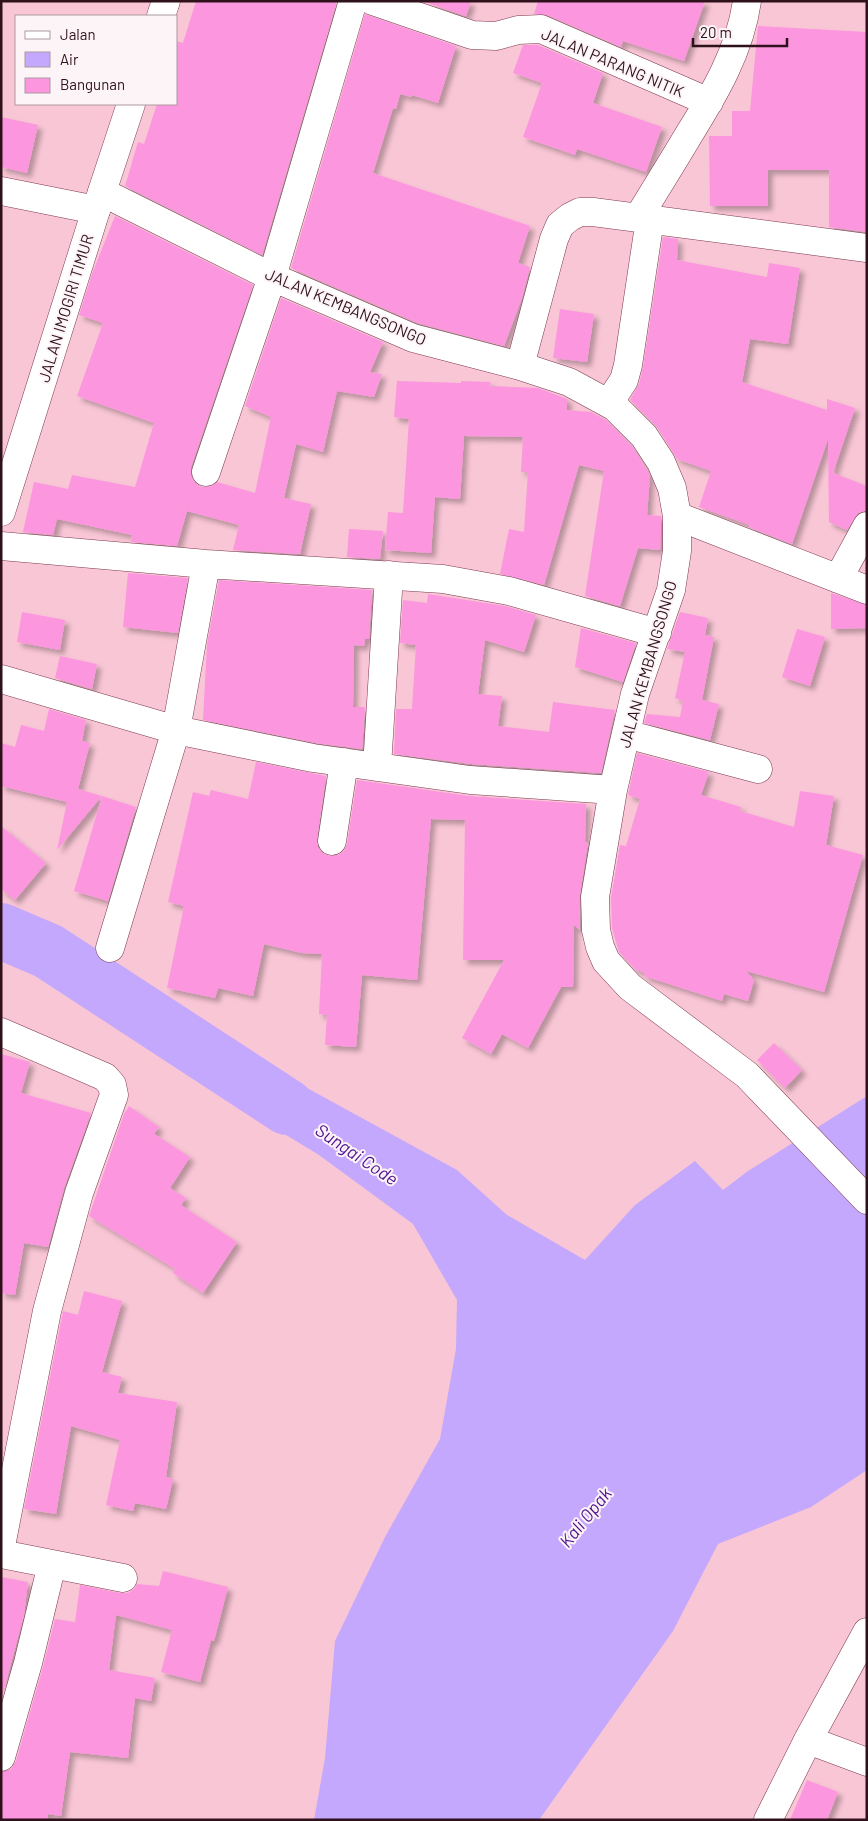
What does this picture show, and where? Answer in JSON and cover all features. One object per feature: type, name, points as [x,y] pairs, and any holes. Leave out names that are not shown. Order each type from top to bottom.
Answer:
[{"type":"street","points":[[161,15],[166,1]]},
{"type":"street","points":[[206,472],[272,277],[353,1]]},
{"type":"street","name":"JALAN PARANG NITIK","points":[[373,1],[472,35],[496,36],[518,30],[542,29],[709,102]]},
{"type":"street","points":[[609,404],[624,380],[628,365],[644,218],[709,102],[734,52],[742,30],[748,1]]},
{"type":"street","name":"JALAN IMOGIRI TIMUR","points":[[1,512],[131,105]]},
{"type":"street","name":"JALAN KEMBANGSONGO","points":[[1,191],[99,201],[413,338],[520,366],[569,382],[615,407],[644,436],[661,462],[672,488],[677,516],[677,551],[671,590],[658,633],[635,694],[613,790],[595,897],[596,930],[600,947],[606,961],[630,988],[747,1075],[867,1200]]},
{"type":"street","points":[[520,366],[554,239],[560,225],[580,212],[644,218],[867,248]]},
{"type":"street","points":[[677,516],[867,590]]},
{"type":"street","points":[[838,579],[867,526]]},
{"type":"street","points":[[1,546],[206,564],[443,579],[509,591],[658,633]]},
{"type":"street","points":[[110,948],[176,730],[206,564]]},
{"type":"street","points":[[377,767],[390,576]]},
{"type":"street","points":[[1,679],[176,730],[314,758],[470,780],[613,790]]},
{"type":"street","points":[[626,734],[758,769]]},
{"type":"street","points":[[332,841],[344,762]]},
{"type":"street","points":[[1,1032],[106,1077],[112,1085],[114,1095],[79,1194],[48,1311],[1,1546]]},
{"type":"street","points":[[1,1554],[124,1578]]},
{"type":"street","points":[[1,1757],[28,1663],[52,1564]]},
{"type":"street","points":[[768,1820],[808,1740],[866,1635]]},
{"type":"street","points":[[808,1740],[867,1762]]},
{"type":"water","name":"Kali Opak","points":[[243,1053],[457,1170],[507,1215],[585,1260],[635,1205],[695,1161],[723,1190],[748,1171],[867,1096],[867,1470],[811,1507],[718,1544],[673,1631],[539,1820],[314,1820],[325,1758],[335,1641],[385,1537],[440,1439],[456,1349],[457,1300],[413,1224],[319,1155],[194,1079]]},
{"type":"building","points":[[196,1],[337,1],[262,255],[125,186],[138,142],[144,144],[157,105],[178,105],[178,42],[183,43]]},
{"type":"building","points":[[422,1],[471,1],[466,16]]},
{"type":"building","points":[[538,1],[705,1],[684,61],[623,41],[621,47],[547,15],[534,14]]},
{"type":"building","points":[[365,14],[456,46],[438,103],[412,95],[411,97],[400,94],[396,109],[393,108],[373,173],[530,226],[518,263],[530,267],[522,298],[504,346],[418,323],[291,268]]},
{"type":"building","points":[[758,26],[867,32],[867,232],[829,227],[829,170],[768,170],[768,206],[710,206],[709,136],[732,136],[732,111],[750,111]]},
{"type":"building","points":[[523,45],[538,45],[603,73],[593,103],[662,127],[646,172],[577,149],[575,155],[523,137],[542,83],[513,73]]},
{"type":"building","points":[[1,117],[38,125],[27,173],[1,167]]},
{"type":"building","points":[[115,216],[253,285],[191,467],[191,476],[195,483],[201,487],[210,487],[217,482],[255,493],[271,417],[245,406],[281,298],[383,342],[370,372],[382,374],[374,397],[337,391],[323,452],[296,444],[284,498],[311,504],[300,554],[233,550],[239,525],[187,511],[177,546],[131,542],[132,535],[57,519],[53,535],[23,532],[34,482],[68,489],[72,475],[135,487],[154,423],[77,396],[103,323],[79,315],[92,274]]},
{"type":"building","points":[[663,237],[678,239],[677,260],[767,277],[769,263],[800,268],[788,344],[750,339],[742,382],[827,410],[827,399],[855,408],[833,473],[867,486],[867,510],[858,513],[847,530],[829,522],[828,439],[792,544],[749,527],[750,525],[699,507],[711,471],[677,459],[657,427],[630,400],[639,384],[643,367]]},
{"type":"building","points":[[560,309],[594,314],[587,362],[553,358]]},
{"type":"building","points":[[397,381],[491,382],[489,386],[538,388],[567,399],[567,410],[591,412],[606,420],[632,446],[650,475],[647,515],[661,516],[660,550],[638,548],[620,606],[585,596],[604,471],[579,465],[544,585],[500,574],[509,529],[524,532],[528,472],[521,472],[523,437],[464,436],[460,499],[435,497],[431,553],[385,550],[388,512],[403,513],[409,419],[394,417]]},
{"type":"building","points":[[349,529],[383,531],[380,559],[347,557]]},
{"type":"building","points":[[128,573],[188,578],[178,633],[123,627]]},
{"type":"building","points":[[219,580],[372,590],[369,639],[365,639],[364,646],[354,645],[353,707],[365,707],[362,749],[316,743],[203,720],[207,645]]},
{"type":"building","points":[[831,593],[867,605],[867,628],[831,629]]},
{"type":"building","points":[[428,594],[505,606],[536,615],[524,652],[485,640],[478,694],[502,696],[498,726],[549,732],[553,702],[615,710],[601,773],[472,764],[394,754],[396,709],[412,709],[416,645],[400,643],[403,600],[427,603]]},
{"type":"building","points":[[22,612],[65,620],[60,650],[17,642]]},
{"type":"building","points":[[680,612],[708,618],[705,635],[714,637],[702,700],[719,704],[710,740],[644,723],[647,714],[680,717],[683,701],[675,698],[685,652],[667,649]]},
{"type":"building","points":[[581,628],[636,643],[623,682],[575,667]]},
{"type":"building","points":[[797,629],[825,637],[810,686],[782,677]]},
{"type":"building","points":[[60,656],[97,664],[92,689],[55,678]]},
{"type":"building","points":[[49,709],[86,720],[82,741],[90,743],[78,789],[102,796],[57,850],[67,802],[1,786],[1,743],[15,747],[21,725],[44,731]]},
{"type":"building","points":[[637,753],[709,772],[701,795],[741,807],[740,811],[794,827],[800,791],[834,796],[826,845],[863,855],[824,992],[746,971],[754,980],[748,1001],[724,994],[722,1001],[644,976],[645,973],[635,969],[619,952],[612,928],[611,898],[620,845],[626,846],[640,799],[628,795]]},
{"type":"building","points":[[256,762],[326,776],[317,839],[318,847],[322,853],[330,856],[338,855],[344,851],[347,844],[357,780],[469,796],[586,804],[585,842],[588,842],[580,894],[580,930],[574,925],[573,987],[561,987],[528,1048],[502,1034],[491,1054],[462,1038],[504,960],[463,960],[465,820],[431,819],[417,980],[362,975],[356,1047],[325,1045],[327,1015],[319,1014],[322,954],[302,953],[264,944],[253,996],[218,988],[215,998],[167,988],[184,906],[168,902],[193,792],[209,796],[211,790],[248,799]]},
{"type":"building","points":[[102,796],[136,807],[108,901],[74,891]]},
{"type":"building","points":[[1,826],[46,863],[15,900],[1,889]]},
{"type":"building","points":[[774,1043],[802,1070],[785,1088],[757,1060]]},
{"type":"building","points":[[1,1054],[30,1062],[21,1093],[91,1113],[64,1188],[48,1247],[24,1243],[15,1295],[1,1293]]},
{"type":"building","points":[[129,1106],[159,1127],[154,1134],[190,1157],[170,1188],[186,1198],[181,1205],[237,1242],[203,1293],[173,1273],[175,1269],[89,1216],[124,1114]]},
{"type":"building","points":[[84,1291],[122,1301],[102,1372],[122,1377],[118,1393],[177,1402],[166,1477],[173,1479],[166,1509],[135,1503],[133,1511],[106,1505],[120,1440],[71,1426],[56,1514],[24,1509],[63,1311],[78,1315]]},
{"type":"building","points":[[163,1571],[228,1587],[214,1641],[211,1640],[200,1682],[161,1672],[172,1630],[116,1615],[109,1670],[155,1678],[151,1701],[135,1698],[128,1758],[70,1752],[61,1816],[48,1814],[47,1820],[1,1820],[1,1772],[11,1769],[16,1761],[55,1619],[75,1622],[80,1585],[128,1593],[137,1584],[159,1586]]},
{"type":"building","points":[[1,1577],[28,1582],[24,1615],[1,1700]]},
{"type":"building","points":[[807,1780],[838,1792],[827,1820],[790,1820]]},
{"type":"waterway","name":"Sungai Code","points":[[1,931],[48,951],[287,1107]]}]
